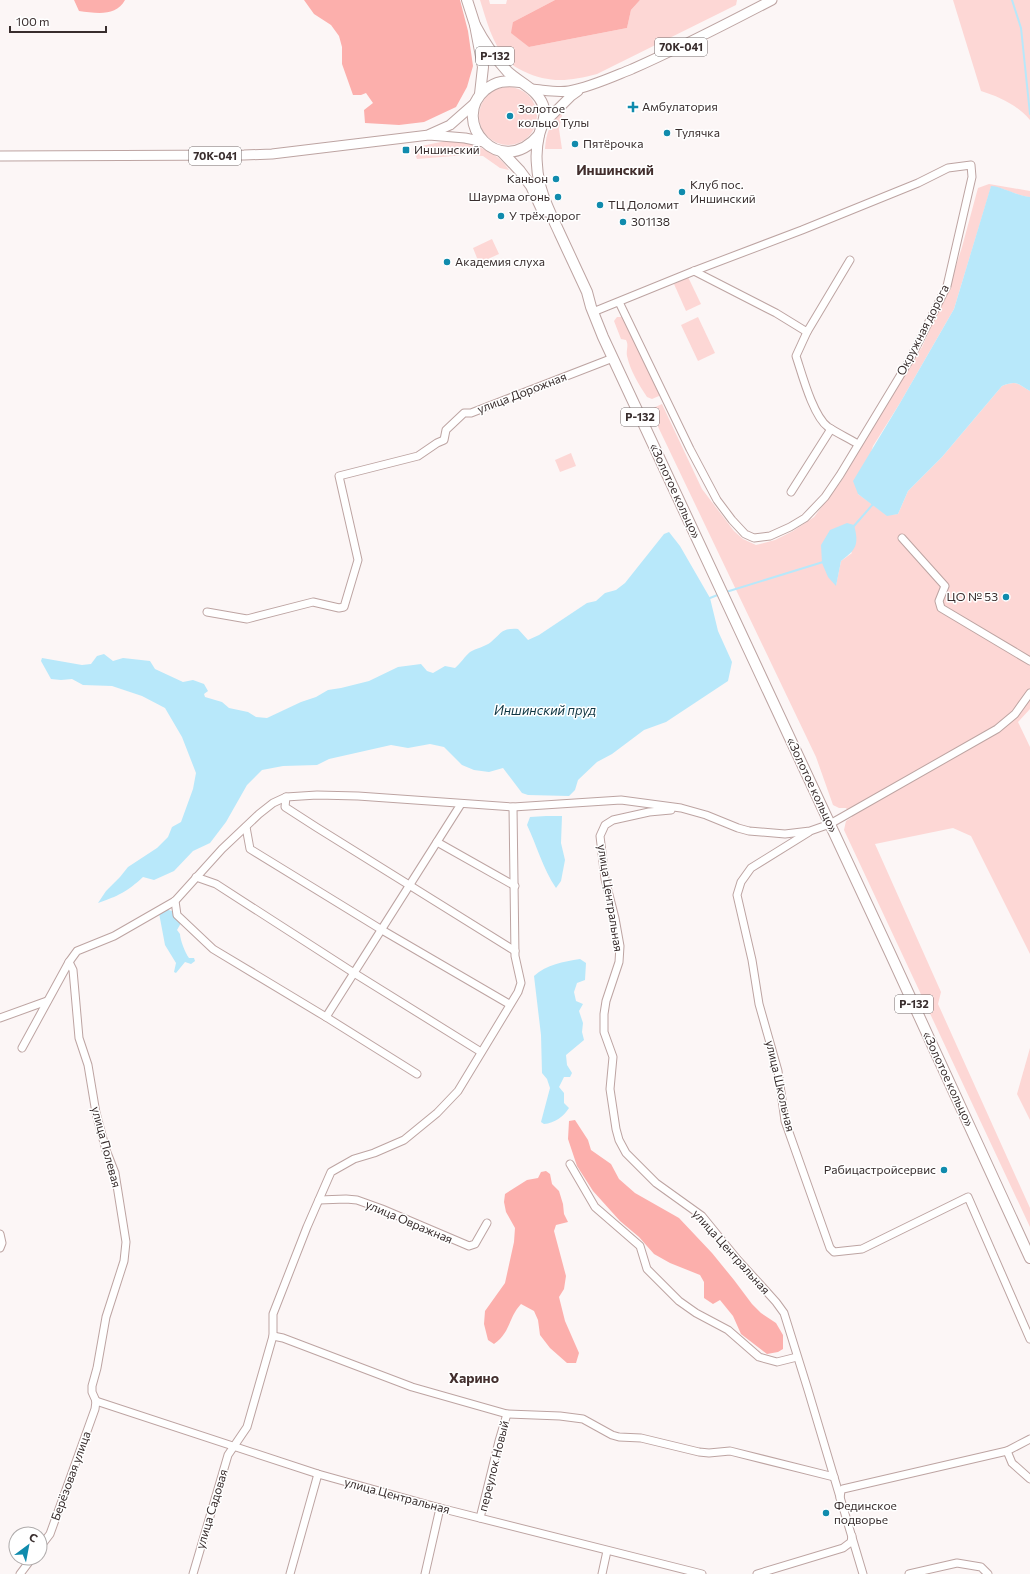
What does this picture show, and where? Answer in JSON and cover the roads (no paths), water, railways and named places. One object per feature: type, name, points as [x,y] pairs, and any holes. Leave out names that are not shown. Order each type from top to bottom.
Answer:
[{"type":"highway","name":"«Золотое кольцо»","points":[[467,0],[475,25],[483,67],[474,123],[477,133],[484,142],[492,148],[502,152],[520,171],[531,186],[565,257],[581,295],[592,309]]},
{"type":"highway","name":"«Золотое кольцо»","points":[[475,25],[498,61],[520,82],[532,89],[543,105],[544,123],[539,135],[537,165],[540,185],[549,210],[588,292],[592,309],[613,358],[1030,1258]]},
{"type":"highway","name":"«Золотое кольцо»","points":[[478,99],[491,85],[509,80],[520,82]]},
{"type":"highway","name":"Р-132","points":[[502,152],[518,151],[532,144],[539,135]]},
{"type":"main road","name":"70К-041","points":[[532,89],[568,91],[611,78],[677,49],[772,0]]},
{"type":"main road","name":"70К-041","points":[[544,123],[571,96],[587,86]]},
{"type":"main road","name":"70К-041","points":[[429,135],[450,125],[478,99]]},
{"type":"main road","name":"70К-041","points":[[0,156],[272,154],[429,135],[465,138],[484,142]]},
{"type":"street","name":"Окружная дорога","points":[[592,309],[619,302],[694,271],[802,230],[911,186],[948,168],[971,165],[972,177],[947,286],[909,361],[825,497],[805,518],[770,536],[754,538],[745,534],[732,520],[708,485],[619,302]]},
{"type":"street","points":[[850,260],[807,332],[796,356],[818,416],[831,429],[858,444]]},
{"type":"street","points":[[694,271],[776,313],[807,332]]},
{"type":"street","name":"улица Дорожная","points":[[207,612],[247,619],[313,602],[339,608],[344,607],[358,560],[339,476],[418,456],[444,440],[446,430],[464,413],[471,413],[613,358]]},
{"type":"street","points":[[792,492],[831,429]]},
{"type":"street","points":[[902,538],[945,586],[939,601],[941,608],[1030,661]]},
{"type":"street","points":[[22,1048],[69,962],[77,952],[114,936],[175,901],[222,849],[273,803],[286,797],[317,795],[358,796],[513,807],[622,800],[681,808],[706,815],[749,831],[785,834],[810,831],[830,824],[997,729],[1014,714],[1030,693]]},
{"type":"street","points":[[286,797],[285,807],[515,951]]},
{"type":"street","points":[[326,1017],[461,804]]},
{"type":"street","name":"улица Садовая","points":[[193,1574],[228,1455],[247,1427],[273,1336],[273,1314],[331,1171],[354,1159],[374,1153],[404,1140],[437,1114],[458,1091],[509,1004],[518,992],[521,983],[515,951],[513,807]]},
{"type":"street","name":"улица Центральная","points":[[681,808],[617,818],[605,825],[600,836],[605,879],[615,918],[620,946],[619,962],[606,1001],[604,1014],[604,1032],[613,1057],[610,1089],[616,1129],[619,1140],[626,1153],[656,1183],[702,1216],[736,1259],[780,1308],[786,1319],[864,1574]]},
{"type":"street","points":[[246,827],[250,849],[382,930],[509,1004]]},
{"type":"street","name":"улица Школьная","points":[[810,831],[751,868],[742,879],[736,895],[752,960],[759,1004],[778,1071],[785,1121],[812,1192],[830,1248],[834,1252],[861,1249],[968,1198],[1030,1339]]},
{"type":"street","points":[[437,842],[515,886]]},
{"type":"street","points":[[196,877],[216,884],[354,973],[481,1052]]},
{"type":"street","points":[[175,901],[177,915],[214,949],[417,1074]]},
{"type":"street","name":"улица Полевая","points":[[69,962],[73,970],[79,1038],[88,1065],[96,1113],[104,1143],[115,1174],[126,1242],[124,1261],[106,1317],[97,1368],[92,1386],[92,1392],[96,1401]]},
{"type":"street","points":[[0,1018],[47,1001]]},
{"type":"street","points":[[570,1164],[595,1207],[640,1246],[647,1269],[679,1301],[696,1313],[728,1330],[758,1357],[777,1362],[797,1357]]},
{"type":"street","name":"улица Овражная","points":[[319,1200],[357,1200],[469,1246],[475,1244],[487,1223]]},
{"type":"street","points":[[0,1234],[2,1243],[0,1248]]},
{"type":"street","points":[[273,1336],[283,1338],[412,1387],[507,1414],[560,1416],[583,1419],[612,1435],[619,1437],[641,1438],[709,1454],[730,1451],[834,1477]]},
{"type":"street","name":"улица Центральная","points":[[96,1401],[318,1474],[440,1508],[702,1574]]},
{"type":"street","name":"Берёзовая улица","points":[[48,1537],[95,1409],[96,1401]]},
{"type":"street","name":"переулок Новый","points":[[480,1518],[507,1414]]},
{"type":"street","points":[[840,1497],[843,1488],[1007,1451],[1030,1439]]},
{"type":"street","points":[[1007,1451],[1012,1463],[1030,1479]]},
{"type":"street","points":[[290,1574],[318,1474]]},
{"type":"street","points":[[426,1574],[440,1508]]},
{"type":"street","points":[[757,1574],[843,1548],[851,1542],[852,1536]]},
{"type":"street","points":[[602,1574],[607,1551]]},
{"type":"street","points":[[909,1574],[957,1563],[981,1567],[988,1574]]},
{"type":"water","points":[[991,186],[1030,197],[1030,391],[1014,383],[1002,386],[942,457],[908,491],[898,514],[887,516],[858,494],[853,481],[954,309]]},
{"type":"water","points":[[847,523],[854,525],[856,542],[850,553],[841,561],[836,586],[828,577],[822,563],[821,545],[830,530]]},
{"type":"water","name":"Иншинский пруд","points":[[669,532],[680,546],[710,598],[718,631],[732,662],[728,681],[666,722],[644,730],[612,754],[597,762],[578,780],[575,790],[569,796],[528,795],[522,793],[503,768],[489,772],[474,770],[462,765],[444,747],[430,744],[408,748],[391,745],[329,759],[317,765],[283,766],[262,770],[247,785],[226,822],[210,843],[193,851],[174,871],[154,880],[143,877],[122,893],[98,903],[106,891],[128,867],[157,848],[168,837],[172,827],[181,822],[193,789],[196,773],[182,737],[165,708],[142,696],[112,686],[83,685],[72,679],[51,679],[41,661],[42,658],[82,665],[91,664],[97,656],[104,654],[113,661],[123,658],[150,661],[155,669],[183,682],[193,680],[204,684],[208,691],[204,694],[205,697],[222,702],[229,708],[248,712],[256,717],[267,718],[301,702],[316,697],[328,690],[369,681],[398,667],[421,664],[427,671],[433,673],[445,666],[455,668],[470,652],[489,644],[508,629],[518,629],[528,640],[539,635],[587,603],[596,601],[605,593],[616,590],[625,583],[664,534]]},
{"type":"water","points":[[562,816],[561,843],[565,860],[561,881],[556,888],[551,881],[527,825],[530,817]]},
{"type":"water","points":[[165,909],[172,911],[173,915],[176,915],[181,923],[177,930],[180,934],[187,956],[189,958],[194,958],[195,961],[191,964],[185,962],[176,973],[174,972],[176,963],[165,945],[159,913]]},
{"type":"water","points":[[580,959],[586,963],[585,980],[577,983],[574,992],[576,1001],[583,1004],[579,1011],[583,1023],[582,1032],[584,1040],[566,1055],[567,1065],[572,1073],[570,1077],[564,1077],[559,1087],[564,1093],[564,1103],[569,1108],[558,1119],[544,1124],[541,1122],[550,1088],[547,1079],[542,1073],[541,1035],[534,976],[550,966]]},
{"type":"waterway","points":[[1012,0],[1021,28],[1030,114]]},
{"type":"waterway","points":[[853,527],[874,503]]},
{"type":"waterway","points":[[726,592],[823,562]]},
{"type":"waterway","points":[[710,598],[720,594]]},
{"type":"place","name":"Амбулатория","points":[[633,107]]},
{"type":"place","name":"Золотое кольцо Тулы","points":[[510,116]]},
{"type":"place","name":"Тулячка","points":[[667,133]]},
{"type":"place","name":"Пятёрочка","points":[[575,144]]},
{"type":"place","name":"Иншинский","points":[[406,150]]},
{"type":"place","name":"Каньон","points":[[556,179]]},
{"type":"place","name":"Клуб пос. Иншинский","points":[[682,192]]},
{"type":"place","name":"Шаурма огонь","points":[[558,197]]},
{"type":"place","name":"ТЦ Доломит","points":[[600,205]]},
{"type":"place","name":"У трёх дорог","points":[[501,216]]},
{"type":"place","name":"301138","points":[[623,222]]},
{"type":"place","name":"Академия слуха","points":[[447,262]]},
{"type":"place","name":"ЦО № 53","points":[[1006,597]]},
{"type":"place","name":"Рабицастройсервис","points":[[944,1170]]},
{"type":"place","name":"Фединское подворье","points":[[826,1513]]},
{"type":"district","name":"Иншинский","points":[[615,170]]},
{"type":"district","name":"Харино","points":[[474,1378]]}]
